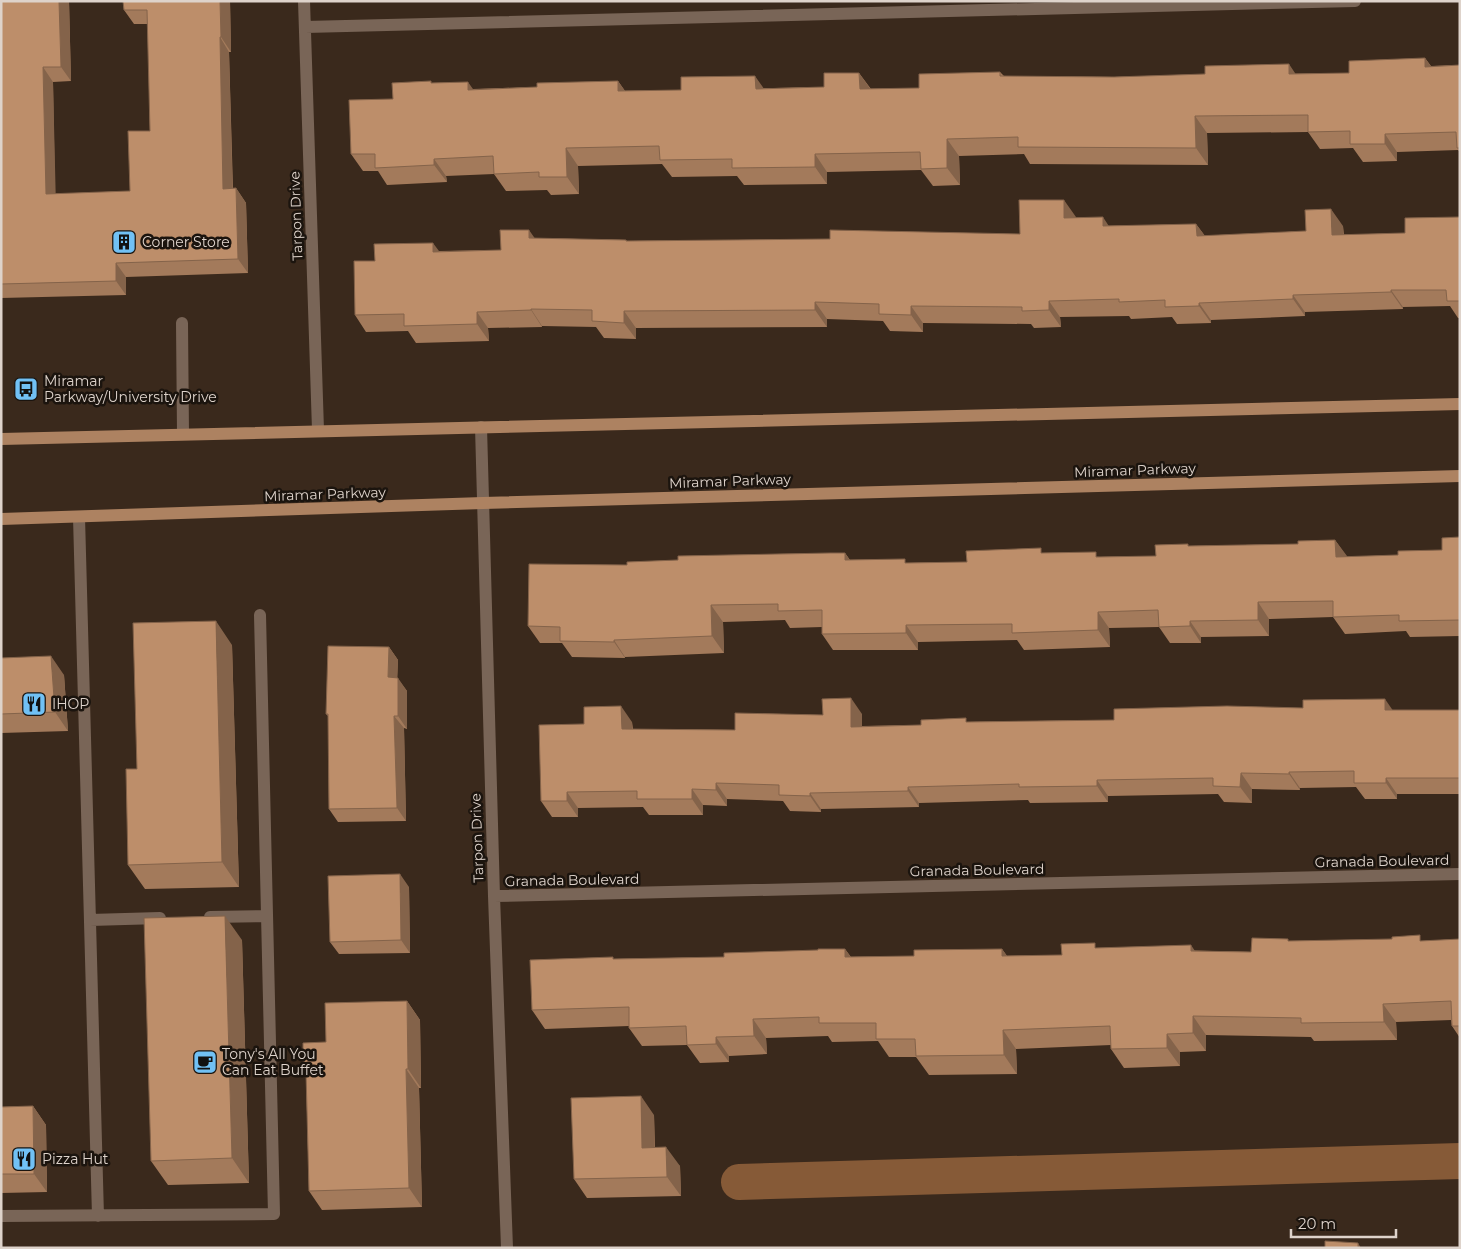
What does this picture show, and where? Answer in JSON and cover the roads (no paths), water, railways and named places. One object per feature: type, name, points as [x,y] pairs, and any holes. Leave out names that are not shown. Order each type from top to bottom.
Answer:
[{"type":"main road","points":[[1,439],[1460,404]]},
{"type":"main road","name":"Miramar Parkway","points":[[1,519],[483,503],[1460,476]]},
{"type":"street","name":"Tarpon Drive","points":[[304,1],[318,430]]},
{"type":"street","points":[[305,27],[1355,1]]},
{"type":"street","points":[[182,323],[183,434]]},
{"type":"street","name":"Tarpon Drive","points":[[481,427],[494,896],[507,1248]]},
{"type":"street","points":[[79,517],[98,1216]]},
{"type":"street","points":[[1,1216],[274,1214],[260,615]]},
{"type":"street","name":"Granada Boulevard","points":[[494,896],[1460,874]]},
{"type":"street","points":[[198,917],[267,916]]},
{"type":"street","points":[[90,920],[169,918]]},
{"type":"waterway","points":[[739,1182],[1460,1161]]},
{"type":"place","name":"Corner Store","points":[[124,242]]},
{"type":"place","name":"Miramar Parkway/University Drive","points":[[26,389]]},
{"type":"place","name":"IHOP","points":[[34,704]]},
{"type":"place","name":"Tony's All You Can Eat Buffet","points":[[205,1062]]},
{"type":"place","name":"Pizza Hut","points":[[24,1159]]}]
